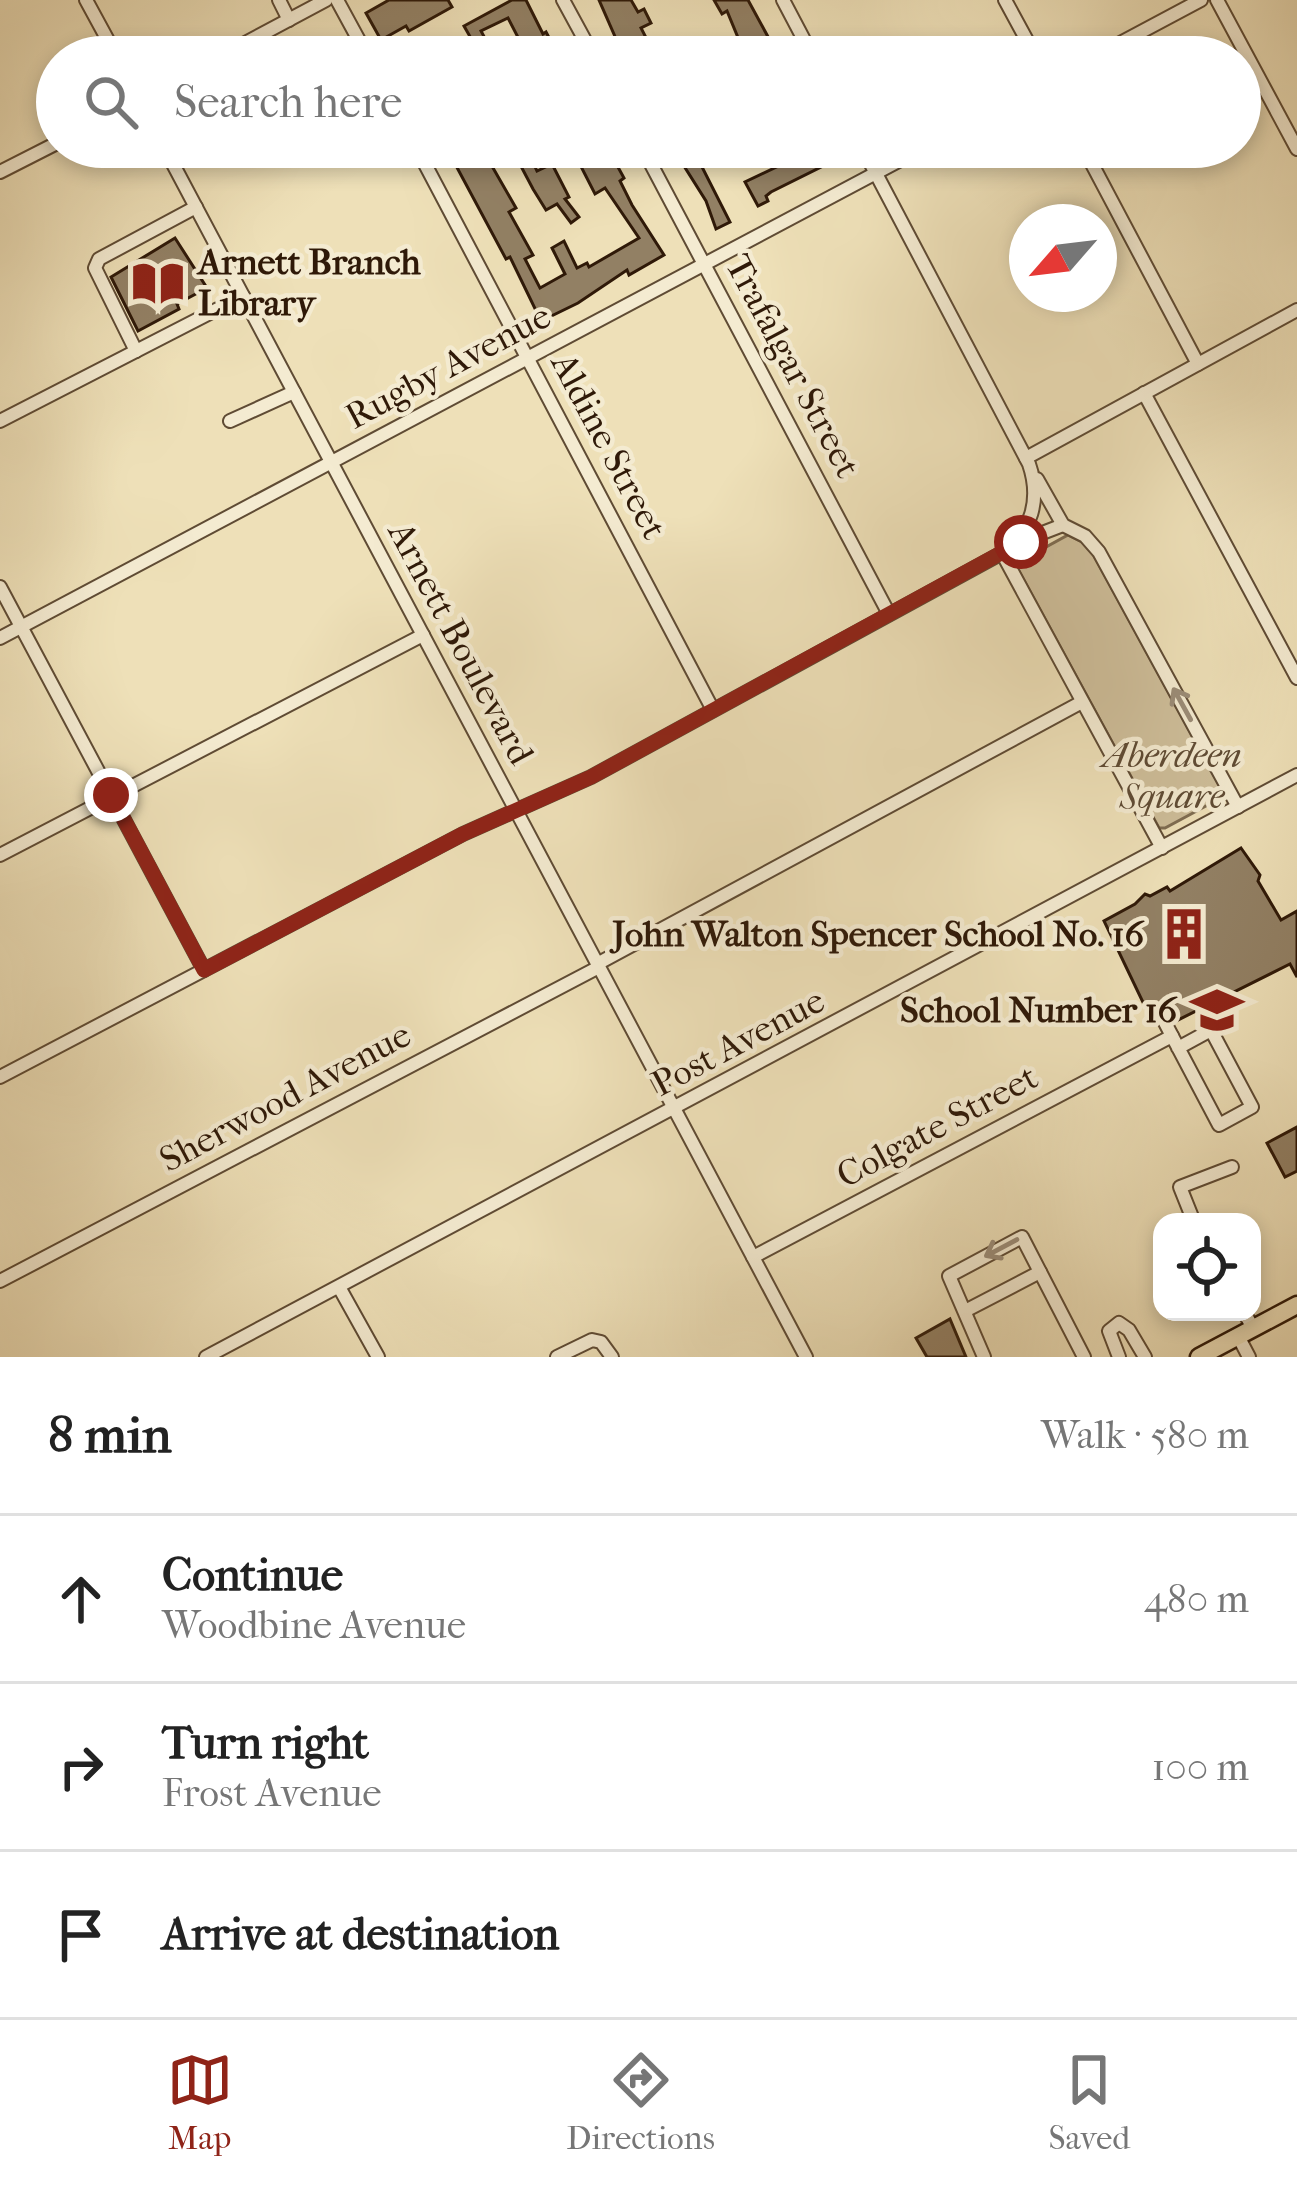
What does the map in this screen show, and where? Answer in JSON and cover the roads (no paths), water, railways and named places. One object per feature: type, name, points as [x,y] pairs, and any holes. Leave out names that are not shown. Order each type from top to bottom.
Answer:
[{"type":"main road","points":[[1199,1357],[1245,1326],[1297,1305]]},
{"type":"street","points":[[86,0],[106,36]]},
{"type":"street","points":[[278,0],[289,20]]},
{"type":"street","points":[[259,36],[326,0]]},
{"type":"street","points":[[338,0],[357,36]]},
{"type":"street","points":[[563,0],[583,36]]},
{"type":"street","points":[[783,0],[802,36]]},
{"type":"street","points":[[1005,0],[1025,36]]},
{"type":"street","points":[[1134,36],[1202,0]]},
{"type":"street","points":[[1217,0],[1236,36]]},
{"type":"street","points":[[1261,82],[1297,149]]},
{"type":"street","points":[[0,172],[36,153]]},
{"type":"street","name":"Arnett Boulevard","points":[[175,168],[806,1357]]},
{"type":"street","name":"Aldine Street","points":[[427,168],[713,710]]},
{"type":"street","name":"Trafalgar Street","points":[[653,168],[889,614]]},
{"type":"street","points":[[873,168],[1063,524],[1100,552],[1238,807]]},
{"type":"street","name":"Rugby Avenue","points":[[0,638],[885,168]]},
{"type":"street","points":[[1094,168],[1198,364]]},
{"type":"street","points":[[136,351],[95,268],[99,259],[196,207]]},
{"type":"street","points":[[0,422],[243,296]]},
{"type":"street","points":[[1028,461],[1144,393],[1295,316]]},
{"type":"street","points":[[230,421],[294,392]]},
{"type":"street","points":[[1144,393],[1297,678]]},
{"type":"street","points":[[1005,551],[1023,533],[1032,512],[1035,488],[1028,461]]},
{"type":"street","points":[[0,1077],[463,834],[591,777],[1005,551],[1063,524]]},
{"type":"street","points":[[1005,551],[1162,848]]},
{"type":"street","points":[[0,587],[204,970]]},
{"type":"street","points":[[0,855],[423,635]]},
{"type":"street","name":"Sherwood Avenue","points":[[0,1281],[1082,702]]},
{"type":"street","name":"Post Avenue","points":[[206,1357],[1297,775]]},
{"type":"street","points":[[1160,1013],[1175,1042],[1220,1124],[1252,1107],[1211,1030],[1175,1042]]},
{"type":"street","name":"Colgate Street","points":[[753,1257],[1149,1048],[1175,1042]]},
{"type":"street","points":[[1190,1213],[1180,1187],[1232,1167]]},
{"type":"street","points":[[984,1357],[949,1276],[1022,1237],[1084,1357]]},
{"type":"street","points":[[965,1311],[1040,1272]]},
{"type":"street","points":[[339,1287],[378,1357]]},
{"type":"street","points":[[1119,1357],[1109,1337],[1109,1330],[1118,1323],[1129,1330],[1145,1357]]},
{"type":"street","points":[[1245,1326],[1249,1357]]},
{"type":"street","points":[[557,1357],[598,1340],[612,1357]]},
{"type":"place","name":"Arnett Branch Library","points":[[158,283]]},
{"type":"place","name":"John Walton Spencer School No. 16","points":[[1184,934]]},
{"type":"place","name":"School Number 16","points":[[1217,1010]]},
{"type":"park label","name":"Aberdeen Square","points":[[1172,776]]}]
